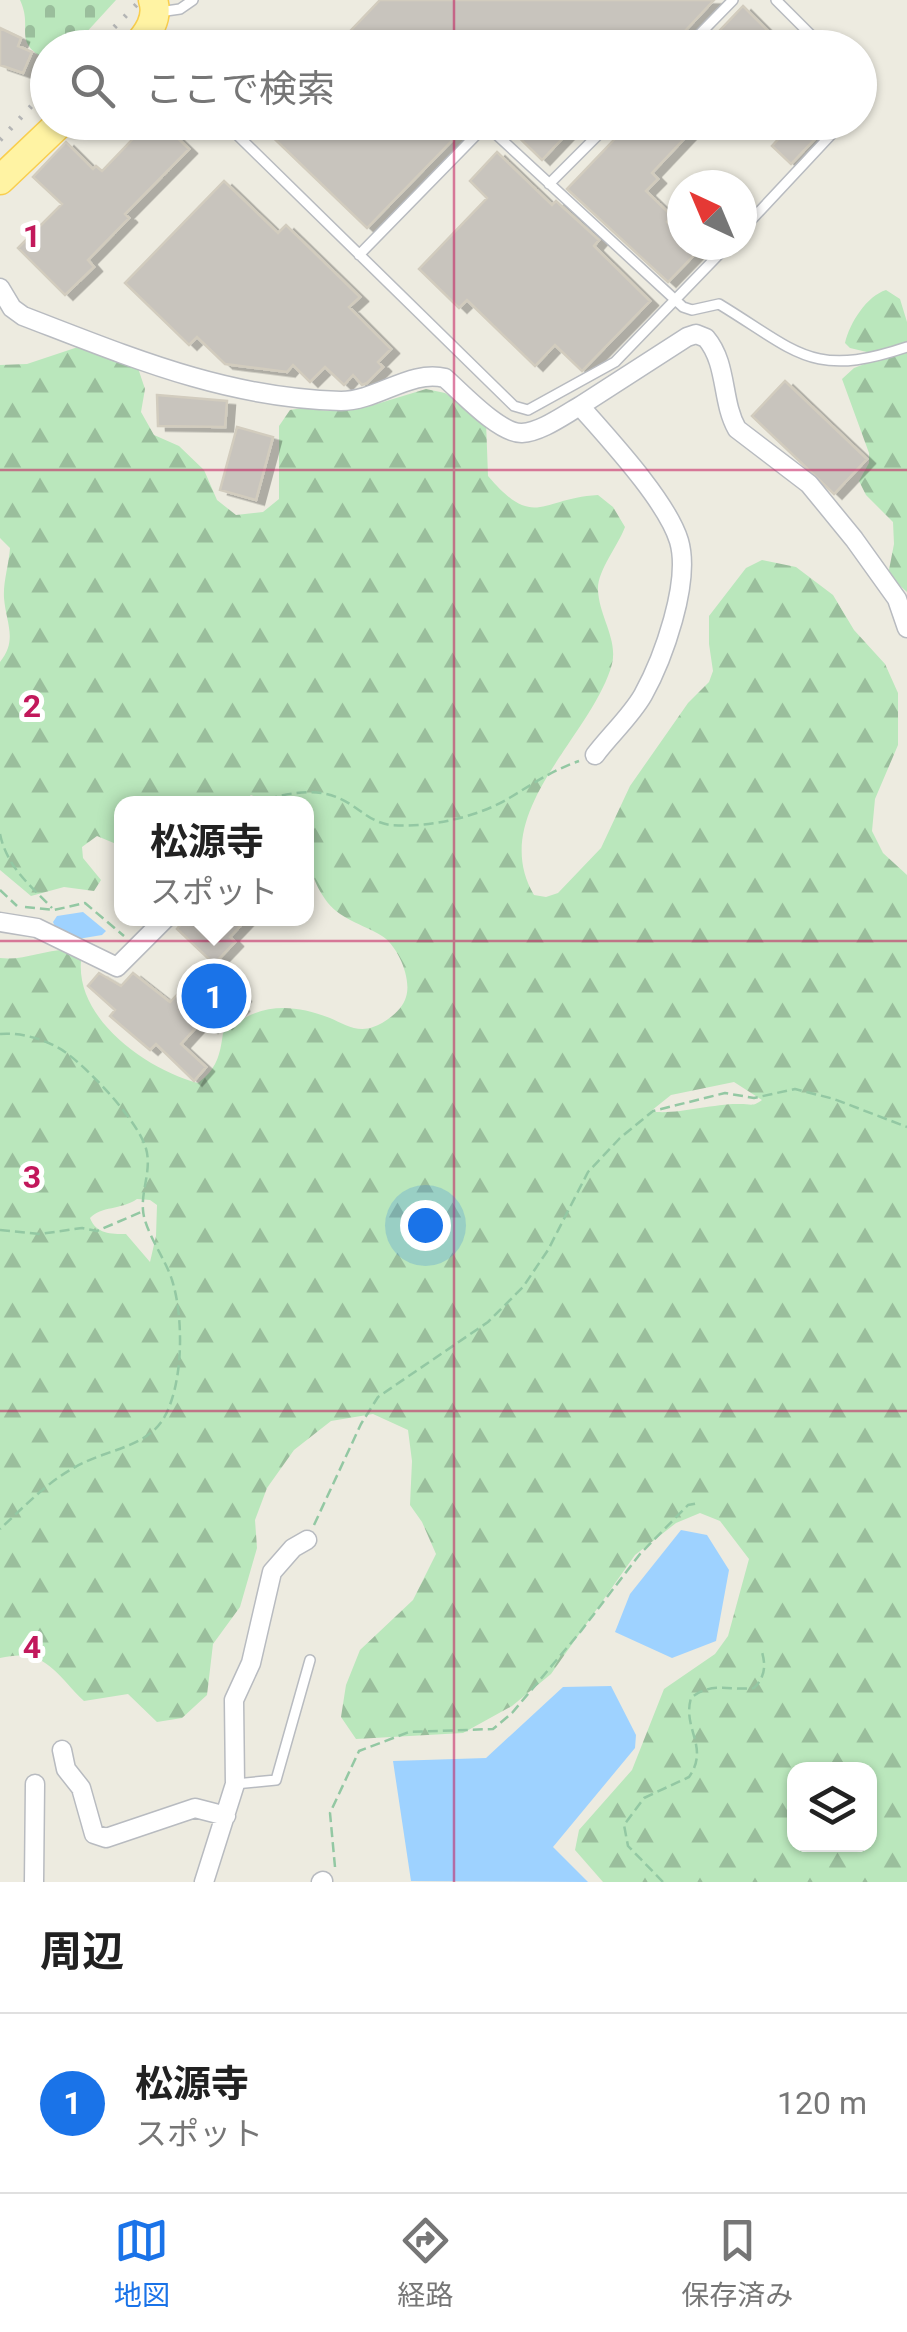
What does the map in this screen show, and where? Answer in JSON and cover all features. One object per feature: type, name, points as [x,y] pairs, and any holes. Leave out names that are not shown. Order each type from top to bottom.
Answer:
[{"type":"main road","points":[[146,30],[154,5]]},
{"type":"main road","points":[[0,180],[42,140]]},
{"type":"street","points":[[0,288],[12,308],[23,316],[185,378],[230,388],[343,401],[370,397],[437,376],[445,378],[502,427],[524,433],[580,406],[696,334],[706,338],[722,368],[737,429],[809,484],[898,599],[907,628]]},
{"type":"street","points":[[580,406],[658,504],[680,542],[682,563],[678,603],[646,688],[595,755]]},
{"type":"street","points":[[0,922],[38,928],[117,967],[158,926]]},
{"type":"street","points":[[204,1882],[236,1784],[234,1700],[252,1663],[272,1572],[293,1548],[306,1540]]},
{"type":"street","points":[[62,1750],[66,1770],[80,1788],[94,1834],[106,1838],[195,1808],[226,1816]]},
{"type":"street","points":[[34,1784],[34,1882]]},
{"type":"lane","points":[[154,5],[180,9],[193,0]]},
{"type":"lane","points":[[704,30],[734,0]]},
{"type":"lane","points":[[776,0],[806,30]]},
{"type":"lane","points":[[242,140],[514,406],[528,410],[615,362],[714,260]]},
{"type":"lane","points":[[359,254],[471,140]]},
{"type":"lane","points":[[502,140],[674,301],[692,310],[720,304],[801,354],[826,362],[860,362],[907,347]]},
{"type":"lane","points":[[550,184],[593,140]]},
{"type":"lane","points":[[757,214],[825,140]]},
{"type":"lane","points":[[236,1784],[276,1780],[310,1660]]},
{"type":"path","points":[[279,796],[324,792],[388,825],[429,824],[493,806],[554,770],[595,755]]},
{"type":"path","points":[[0,834],[6,857],[16,872],[54,910]]},
{"type":"path","points":[[0,890],[17,906],[54,910],[85,903],[138,947]]},
{"type":"path","points":[[0,1034],[37,1039],[66,1053],[118,1106],[145,1145],[147,1189],[142,1212],[172,1280],[180,1311],[176,1376],[162,1422],[140,1440],[82,1463],[50,1483],[0,1529]]},
{"type":"path","points":[[306,1540],[361,1424],[378,1397],[488,1322],[523,1288],[548,1250],[588,1172],[620,1138],[653,1112],[725,1093],[754,1098],[795,1088],[907,1126]]},
{"type":"path","points":[[0,1230],[40,1234],[82,1228],[97,1231],[142,1212]]},
{"type":"path","points":[[322,1882],[335,1870],[330,1813],[359,1751],[409,1732],[492,1730],[512,1713],[581,1631],[640,1554],[688,1505],[699,1503]]},
{"type":"path","points":[[664,1882],[628,1846],[624,1825],[637,1802],[678,1783],[694,1770],[699,1754],[688,1714],[690,1698],[705,1688],[754,1688],[764,1673],[761,1649]]},
{"type":"green space","points":[[20,0],[116,0],[89,30],[30,30],[30,47]]},
{"type":"green space","points":[[886,290],[900,299],[907,322],[907,592],[888,575],[894,544],[893,522],[866,495],[859,481],[869,463],[869,453],[842,379],[854,368],[875,360],[871,353],[845,343],[860,311]]},
{"type":"green space","points":[[81,346],[138,368],[145,389],[141,412],[154,435],[179,446],[204,470],[217,500],[236,515],[263,512],[279,499],[279,426],[290,410],[370,406],[426,389],[445,393],[486,421],[488,476],[517,503],[539,507],[598,495],[613,507],[625,527],[604,567],[598,590],[612,646],[612,664],[601,692],[532,805],[523,835],[523,865],[534,895],[546,897],[558,893],[601,848],[630,786],[688,703],[709,682],[713,671],[709,616],[746,568],[762,560],[796,567],[833,595],[854,630],[885,664],[898,693],[898,745],[875,799],[872,831],[883,853],[907,875],[907,1882],[603,1882],[575,1850],[579,1830],[632,1770],[664,1689],[715,1654],[728,1636],[749,1559],[720,1521],[700,1513],[676,1523],[635,1555],[551,1674],[512,1706],[463,1733],[356,1739],[341,1717],[346,1685],[360,1650],[413,1600],[436,1554],[410,1505],[412,1461],[408,1430],[373,1414],[331,1421],[294,1450],[267,1488],[255,1520],[257,1548],[240,1607],[213,1644],[207,1695],[182,1718],[157,1722],[128,1694],[84,1701],[39,1659],[0,1658],[0,958],[69,950],[81,961],[90,1003],[119,1039],[158,1067],[198,1083],[216,1061],[223,1033],[248,1016],[287,1008],[367,1029],[397,1012],[404,1002],[407,981],[388,941],[337,912],[318,888],[314,878],[314,796],[114,796],[114,843],[97,836],[82,847],[83,858],[101,880],[94,891],[64,887],[31,896],[0,870],[0,662],[10,639],[4,592],[10,548],[0,538],[0,365],[27,364]],"holes":[[[734,1082],[762,1100],[756,1104],[670,1112],[651,1111],[671,1095]],[[137,1199],[157,1205],[150,1262],[126,1234],[100,1230],[90,1218]]]},
{"type":"water","points":[[83,912],[106,931],[102,935],[78,939],[56,929],[53,922],[57,916]]},
{"type":"water","points":[[681,1530],[707,1535],[729,1570],[716,1641],[672,1658],[615,1632],[630,1594]]},
{"type":"water","points":[[611,1686],[636,1735],[635,1748],[553,1847],[588,1882],[411,1881],[393,1761],[486,1758],[563,1687]]},
{"type":"building","points":[[380,0],[714,0],[686,30],[351,30]]},
{"type":"building","points":[[743,6],[767,30],[720,30]]},
{"type":"building","points":[[0,28],[21,38],[18,46],[30,51],[30,57],[23,73],[0,65]]},
{"type":"building","points":[[132,140],[180,140],[189,149],[125,214],[129,218],[88,260],[94,267],[65,295],[18,248],[62,204],[33,177],[66,142],[93,169],[96,166],[102,171]]},
{"type":"building","points":[[276,140],[453,140],[367,228]]},
{"type":"building","points":[[521,140],[561,140],[542,160]]},
{"type":"building","points":[[614,140],[683,140],[652,173],[658,179],[646,191],[667,211],[667,260],[689,260],[668,282],[567,189]]},
{"type":"building","points":[[778,140],[814,140],[791,164],[772,146]]},
{"type":"building","points":[[497,152],[552,205],[556,201],[599,240],[594,246],[650,301],[582,371],[555,345],[535,366],[467,300],[459,308],[419,269],[487,198],[470,181]]},
{"type":"building","points":[[224,181],[278,233],[286,225],[360,297],[349,307],[391,349],[378,362],[383,367],[367,383],[362,385],[353,375],[344,385],[325,367],[310,382],[293,365],[287,372],[225,364],[197,337],[189,345],[125,283]]},
{"type":"building","points":[[785,381],[867,459],[834,494],[752,416]]},
{"type":"building","points":[[157,395],[227,401],[225,427],[158,426]]},
{"type":"building","points":[[237,427],[273,437],[256,500],[220,490]]},
{"type":"building","points":[[240,926],[230,937],[235,942],[214,964],[177,929]]},
{"type":"building","points":[[208,963],[243,997],[237,1004],[241,1007],[224,1024],[219,1019],[210,1028],[202,1021],[181,1044],[206,1067],[194,1081],[156,1044],[150,1050],[110,1016],[115,1010],[88,986],[99,973],[121,986],[133,973],[170,1002]]},
{"type":"railway","points":[[112,30],[141,0]]},
{"type":"railway","points":[[0,140],[30,108]]},
{"type":"place","name":"松源寺","points":[[214,996]]}]
